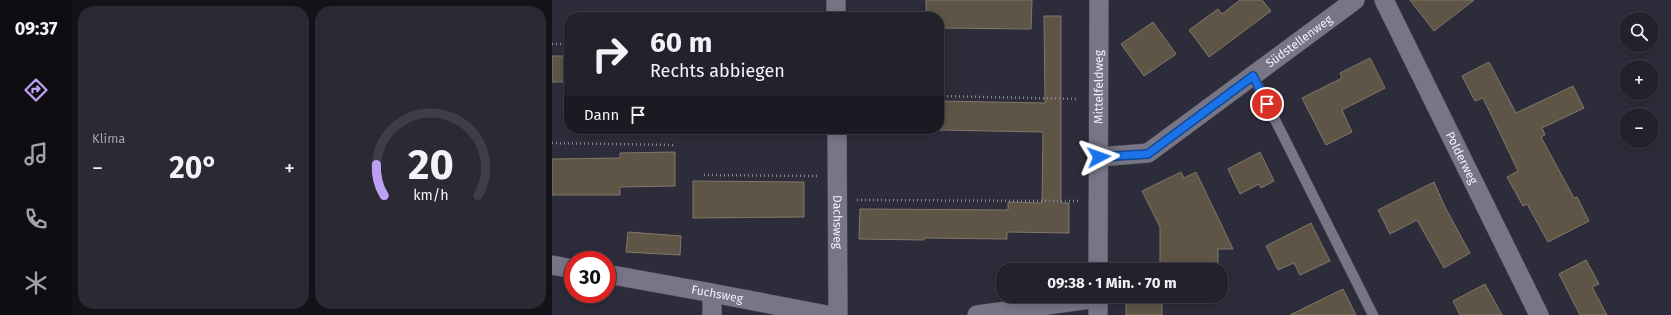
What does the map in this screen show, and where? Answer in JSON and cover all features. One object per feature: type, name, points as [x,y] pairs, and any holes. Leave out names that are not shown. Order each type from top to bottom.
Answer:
[{"type":"street","points":[[836,0],[836,12]]},
{"type":"street","name":"Mittelfeldweg","points":[[1098,263],[1099,0]]},
{"type":"street","name":"Südstellenweg","points":[[1099,157],[1148,154],[1354,0]]},
{"type":"street","name":"Polderweg","points":[[1384,0],[1540,315]]},
{"type":"street","name":"Dachsweg","points":[[837,134],[838,315]]},
{"type":"street","points":[[552,265],[564,267]]},
{"type":"street","name":"Fuchsweg","points":[[616,276],[712,292],[827,315]]},
{"type":"street","points":[[712,292],[712,315]]},
{"type":"street","points":[[977,315],[1098,303]]},
{"type":"lane","points":[[1253,76],[1373,315]]},
{"type":"path","points":[[552,44],[564,44]]},
{"type":"path","points":[[944,96],[1099,99]]},
{"type":"path","points":[[552,143],[673,145]]},
{"type":"path","points":[[704,175],[837,176]]},
{"type":"path","points":[[837,200],[1099,201]]},
{"type":"building","points":[[926,0],[1032,0],[1031,29],[944,28],[944,12],[926,12]]},
{"type":"building","points":[[1240,0],[1262,0],[1271,11],[1209,57],[1189,30],[1218,9],[1222,14]]},
{"type":"building","points":[[1410,0],[1474,0],[1434,31]]},
{"type":"building","points":[[1044,16],[1061,16],[1061,203],[1069,203],[1069,233],[1007,232],[1007,239],[859,239],[860,209],[1008,210],[1008,202],[1042,203],[1043,132],[944,130],[944,101],[1045,103]]},
{"type":"building","points":[[1153,22],[1176,54],[1144,76],[1121,44]]},
{"type":"building","points":[[552,56],[564,56],[564,82],[552,82]]},
{"type":"building","points":[[1370,58],[1385,88],[1342,110],[1352,132],[1326,145],[1302,98],[1342,78],[1340,73]]},
{"type":"building","points":[[1489,62],[1516,113],[1573,86],[1584,108],[1542,128],[1545,135],[1541,137],[1574,198],[1577,197],[1589,221],[1548,242],[1527,204],[1523,206],[1507,177],[1518,171],[1483,98],[1475,101],[1462,76]]},
{"type":"building","points":[[675,152],[675,186],[620,187],[620,195],[552,195],[552,159],[620,158],[620,153]]},
{"type":"building","points":[[1260,152],[1274,181],[1261,188],[1259,184],[1240,194],[1228,169]]},
{"type":"building","points":[[1181,172],[1184,178],[1196,172],[1233,249],[1218,249],[1218,263],[1160,263],[1160,227],[1142,191]]},
{"type":"building","points":[[693,181],[804,182],[804,217],[693,218]]},
{"type":"building","points":[[1434,182],[1445,207],[1470,253],[1444,268],[1417,220],[1390,234],[1378,210]]},
{"type":"building","points":[[1311,223],[1330,261],[1300,275],[1294,263],[1278,270],[1266,246]]},
{"type":"building","points":[[628,232],[681,236],[680,255],[626,252]]},
{"type":"building","points":[[1586,260],[1599,284],[1592,287],[1607,315],[1580,315],[1559,274]]},
{"type":"building","points":[[1485,284],[1502,315],[1460,315],[1453,301]]},
{"type":"building","points":[[1343,289],[1356,315],[1290,315]]},
{"type":"building","points":[[1126,303],[1162,303],[1162,315],[1126,315]]},
{"type":"route","points":[[1099,157],[1148,154],[1253,76],[1267,104]]}]
